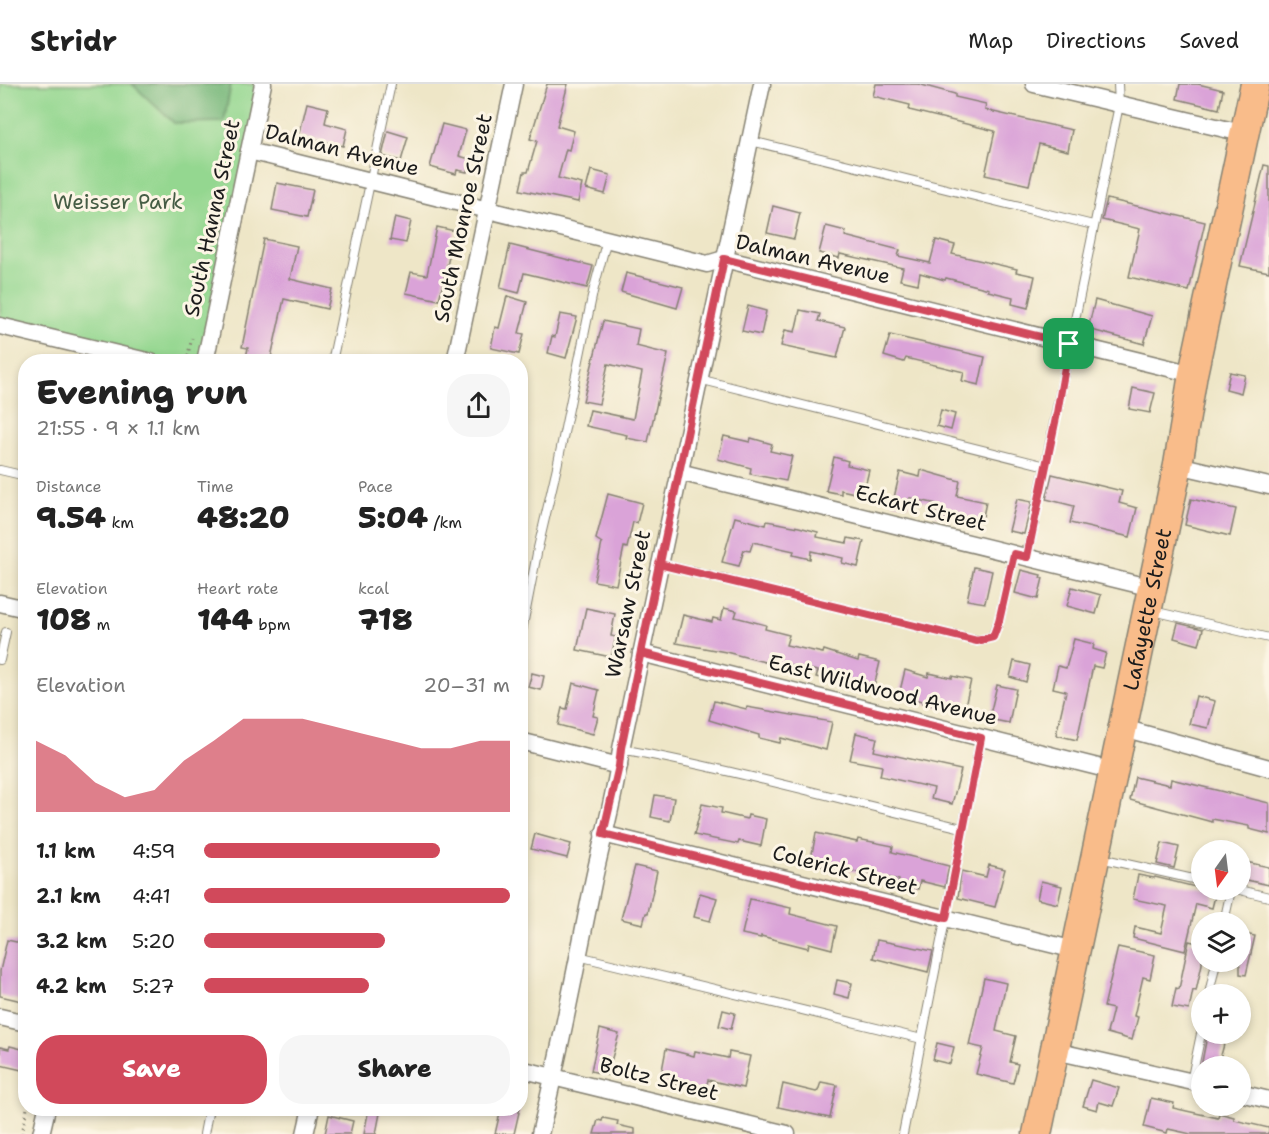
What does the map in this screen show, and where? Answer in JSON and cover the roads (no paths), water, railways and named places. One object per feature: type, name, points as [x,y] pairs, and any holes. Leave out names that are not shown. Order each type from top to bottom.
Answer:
[{"type":"highway","name":"Lafayette Street","points":[[1037,1134],[1124,728],[1178,465],[1193,374],[1255,84]]},
{"type":"street","name":"South Hanna Street","points":[[207,354],[263,84]]},
{"type":"street","name":"South Monroe Street","points":[[457,354],[514,84]]},
{"type":"street","name":"Warsaw Street","points":[[540,1134],[762,84]]},
{"type":"street","points":[[1034,84],[1246,134]]},
{"type":"street","name":"Dalman Avenue","points":[[249,151],[706,264],[724,259],[1193,374]]},
{"type":"street","points":[[0,326],[117,354]]},
{"type":"street","points":[[1178,465],[1269,486]]},
{"type":"street","name":"Eckart Street","points":[[680,472],[1021,555],[1150,599]]},
{"type":"street","points":[[0,603],[18,607]]},
{"type":"street","name":"East Wildwood Avenue","points":[[641,653],[1114,771]]},
{"type":"street","points":[[1124,728],[1269,768]]},
{"type":"street","points":[[528,743],[619,766]]},
{"type":"street","name":"Colerick Street","points":[[603,834],[1075,950]]},
{"type":"street","points":[[0,1017],[18,1021]]},
{"type":"street","points":[[1055,1051],[1191,1082]]},
{"type":"street","name":"Boltz Street","points":[[528,1070],[787,1134]]},
{"type":"street","points":[[1251,1096],[1269,1100]]},
{"type":"street","points":[[42,1134],[45,1116]]},
{"type":"street","points":[[305,1134],[309,1116]]},
{"type":"lane","points":[[334,354],[390,84]]},
{"type":"lane","points":[[659,564],[977,641],[993,637],[1021,555],[1046,466],[1119,105],[1118,84]]},
{"type":"lane","points":[[751,141],[1093,225]]},
{"type":"lane","points":[[528,600],[593,292],[607,238]]},
{"type":"lane","points":[[699,379],[1046,466]]},
{"type":"lane","points":[[0,470],[18,474]]},
{"type":"lane","points":[[1150,599],[1269,638]]},
{"type":"lane","points":[[0,660],[6,632]]},
{"type":"lane","points":[[903,1134],[981,738]]},
{"type":"lane","points":[[621,748],[762,778],[845,801],[962,828]]},
{"type":"lane","points":[[1096,857],[1191,879]]},
{"type":"lane","points":[[1251,893],[1269,897]]},
{"type":"lane","points":[[578,956],[922,1039]]},
{"type":"lane","points":[[204,1134],[207,1116]]},
{"type":"park label","name":"Weisser Park","points":[[118,202]]}]
